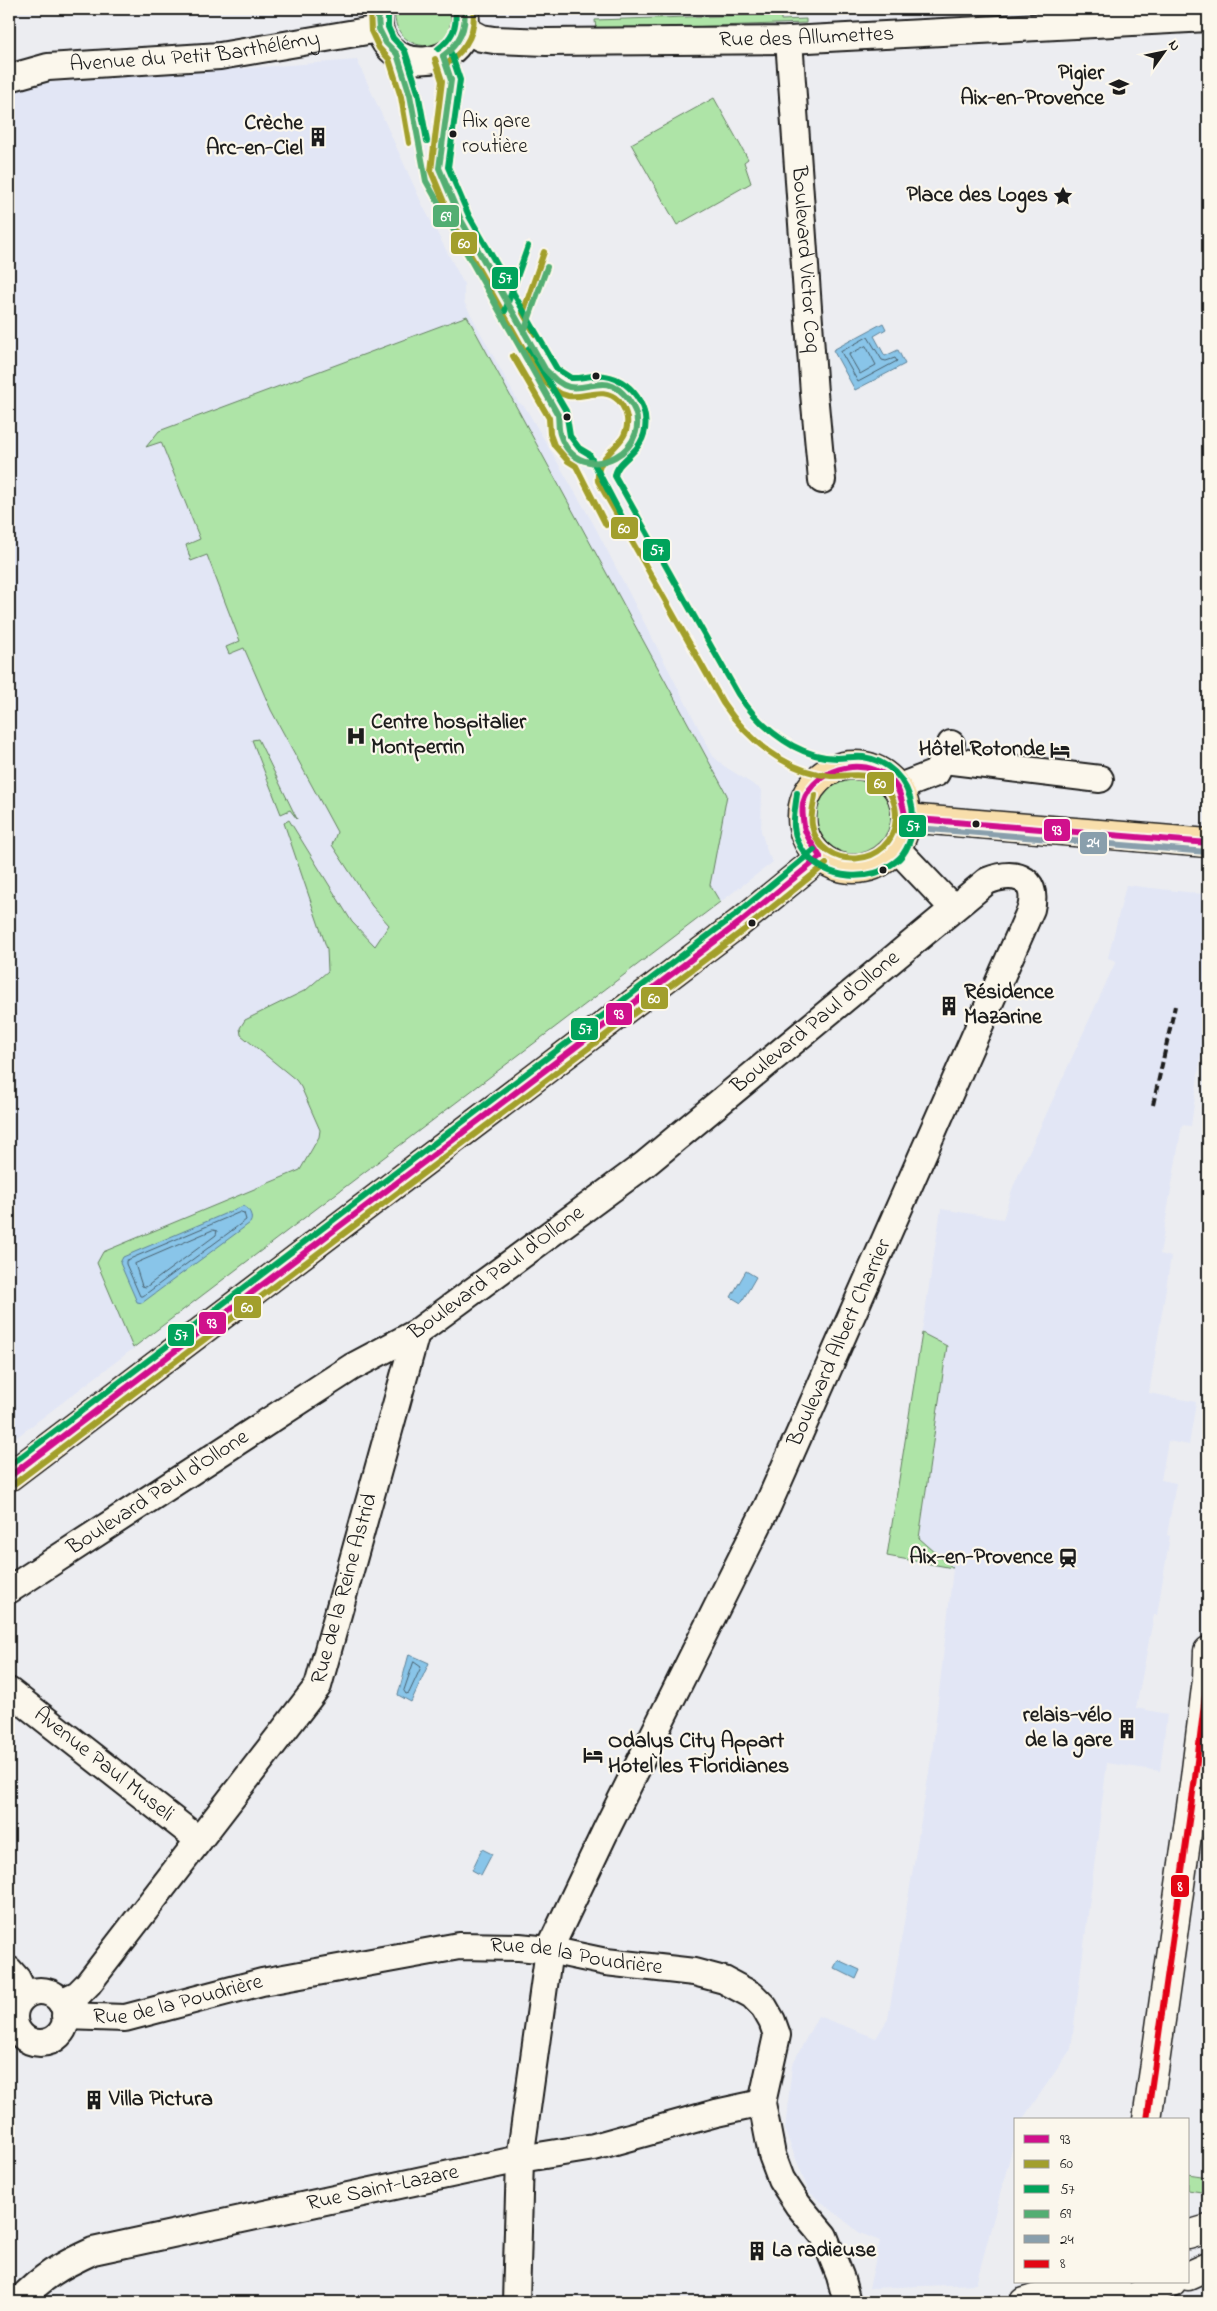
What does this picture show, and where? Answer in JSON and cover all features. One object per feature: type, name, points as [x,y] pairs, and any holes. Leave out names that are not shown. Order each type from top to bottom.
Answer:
[{"type":"main road","points":[[846,765],[865,766],[883,774],[897,788],[905,807],[906,818],[902,836],[896,848],[884,860],[868,867],[851,869],[834,866],[820,857],[809,844],[802,828],[801,811],[806,794],[824,774],[846,765]]},
{"type":"main road","points":[[906,818],[1208,843]]},
{"type":"main road","points":[[9,1477],[739,923],[820,857]]},
{"type":"street","points":[[378,16],[386,43],[397,54],[412,61],[428,61],[443,56],[460,29]]},
{"type":"street","name":"Avenue du Petit Barthélémy","points":[[9,78],[48,67],[220,56],[378,16]]},
{"type":"street","name":"Rue des Allumettes","points":[[460,29],[482,38],[494,40],[546,42],[789,40],[1208,18]]},
{"type":"street","name":"Boulevard Victor Coq","points":[[789,40],[822,480]]},
{"type":"street","points":[[897,788],[936,773],[947,752],[1100,779]]},
{"type":"street","points":[[896,848],[952,908]]},
{"type":"street","name":"Boulevard Albert Charrier","points":[[516,2302],[520,2159],[549,1950],[606,1830],[768,1505],[969,1051],[1031,909],[1034,898],[1032,890],[1024,879],[1002,875],[987,881],[952,908]]},
{"type":"street","name":"Boulevard Paul d'Ollone","points":[[9,1590],[352,1367],[416,1333],[644,1165],[952,908]]},
{"type":"street","name":"Rue de la Reine Astrid","points":[[63,2009],[88,1984],[318,1686],[416,1333]]},
{"type":"street","points":[[1148,2118],[1196,1772],[1207,1679],[1208,1651]]},
{"type":"street","name":"Avenue Paul Museli","points":[[9,1691],[198,1840]]},
{"type":"street","name":"Rue de la Poudrière","points":[[63,2009],[125,2018],[262,1982],[459,1946],[519,1947],[549,1950],[606,1962],[694,1972],[724,1980],[752,1995],[764,2007],[777,2035],[762,2103],[772,2155],[781,2179],[798,2205],[824,2236],[840,2276],[847,2302]]},
{"type":"street","points":[[9,1970],[17,1979],[25,1995]]},
{"type":"street","points":[[40,1991],[55,1996],[63,2009],[61,2031],[48,2041],[32,2041],[14,2035],[15,2008],[25,1995],[40,1991]]},
{"type":"street","name":"Rue Saint-Lazare","points":[[18,2302],[35,2284],[58,2267],[93,2252],[520,2159],[594,2146],[716,2112],[762,2103]]},
{"type":"street","points":[[1190,2234],[1208,2229]]},
{"type":"street","points":[[1190,2274],[1208,2268]]},
{"type":"street","points":[[1024,2302],[1046,2296],[1086,2292],[1112,2284]]},
{"type":"street","points":[[1122,2302],[1165,2284]]},
{"type":"shaded area","name":"Centre hospitalier Montperrin","points":[[357,60],[423,206],[464,284],[464,302],[518,402],[525,407],[593,523],[713,756],[724,766],[762,790],[761,831],[768,854],[773,862],[9,1443],[9,89],[28,84]]},
{"type":"shaded area","points":[[1126,885],[1203,894],[1208,897],[1208,1004],[1191,1126],[1182,1125],[1160,1254],[1171,1257],[1149,1393],[1196,1402],[1189,1445],[1168,1441],[1161,1480],[1176,1483],[1167,1535],[1170,1536],[1157,1615],[1154,1615],[1136,1708],[1167,1714],[1160,1771],[1107,1763],[1071,2049],[1023,2118],[1014,2118],[1014,2144],[976,2284],[869,2288],[880,2241],[860,2233],[809,2192],[785,2131],[792,2065],[818,2016],[876,2038],[888,2019],[932,1754],[953,1569],[887,1556],[941,1209],[1003,1219],[1013,1187],[1116,961],[1108,958]]},
{"type":"green space","points":[[395,9],[453,9],[453,24],[448,35],[440,42],[420,45],[409,41],[401,34],[396,23]]},
{"type":"green space","points":[[781,14],[781,20],[806,19],[806,23],[596,30],[595,20]]},
{"type":"green space","points":[[714,98],[748,159],[744,162],[751,183],[677,225],[631,144]]},
{"type":"green space","points":[[467,316],[727,795],[710,885],[720,902],[133,1348],[97,1263],[103,1252],[300,1170],[319,1137],[320,1130],[296,1080],[241,1035],[240,1028],[245,1020],[306,990],[328,971],[327,949],[284,823],[289,820],[352,922],[375,946],[389,925],[372,906],[332,845],[337,832],[271,710],[244,648],[229,654],[226,647],[240,641],[207,555],[191,561],[186,545],[200,539],[161,442],[146,447],[159,431]]},
{"type":"green space","points":[[258,739],[297,819],[290,810],[281,814],[252,740]]},
{"type":"green space","points":[[852,776],[867,779],[879,788],[888,800],[891,815],[888,830],[879,842],[867,851],[852,854],[837,851],[825,842],[816,830],[813,815],[816,800],[825,788],[837,779]]},
{"type":"green space","points":[[922,1333],[947,1346],[919,1538],[953,1568],[887,1556]]},
{"type":"green space","points":[[1190,2174],[1208,2177],[1208,2193],[1190,2190]]},
{"type":"water","points":[[883,323],[886,329],[874,336],[885,356],[898,350],[905,364],[855,390],[833,350]]},
{"type":"water","points":[[243,1206],[250,1213],[250,1223],[142,1303],[137,1302],[120,1263],[123,1257]]},
{"type":"water","points":[[746,1271],[756,1277],[741,1303],[731,1297]]},
{"type":"water","points":[[409,1654],[429,1663],[411,1702],[398,1695]]},
{"type":"water","points":[[482,1849],[492,1854],[481,1875],[472,1870]]},
{"type":"water","points":[[838,1960],[860,1970],[856,1979],[834,1968]]},
{"type":"railway","points":[[1153,1105],[1175,1006]]},
{"type":"transit line","name":"60","points":[[370,9],[371,31],[379,48],[389,59],[401,97],[409,143]]},
{"type":"transit line","name":"69","points":[[373,9],[378,17],[379,29],[386,43],[397,54],[410,95],[426,181],[558,415],[560,434],[570,452],[584,461],[600,462],[615,457],[628,447],[636,433],[636,417],[628,399],[613,386],[605,384],[577,388],[565,386],[545,369],[461,220],[439,168],[451,80],[443,56]]},
{"type":"transit line","name":"57","points":[[388,9],[388,27],[393,38],[405,51],[418,92],[427,141]]},
{"type":"transit line","name":"69","points":[[443,56],[461,36],[465,16],[464,9]]},
{"type":"transit line","name":"60","points":[[448,63],[465,46],[472,33],[473,9]]},
{"type":"transit line","name":"57","points":[[438,49],[447,41],[454,28],[455,10]]},
{"type":"transit line","name":"57","points":[[451,53],[460,80],[448,167],[469,216],[557,369],[571,378],[605,376],[616,379],[625,384],[640,401],[646,422],[644,433],[637,447],[618,467],[615,476],[738,694],[762,723],[777,736],[798,749],[826,757],[863,757],[875,760],[894,772],[907,789],[913,811],[912,833],[906,850],[895,862],[875,873],[849,876],[824,868],[804,852],[798,841],[794,827],[797,793]]},
{"type":"transit line","name":"60","points":[[435,59],[442,81],[431,171],[453,224],[537,373],[543,380],[563,395],[607,394],[613,396],[623,407],[627,418],[627,428],[619,443],[602,462],[598,481],[723,703],[756,741],[783,761],[814,773],[831,776],[857,775],[870,777],[882,784],[891,795],[895,808],[896,817],[892,834],[883,847],[870,855],[856,858],[841,857],[828,851],[818,840],[812,825],[815,795]]},
{"type":"transit line","name":"57","points":[[505,311],[528,246]]},
{"type":"transit line","name":"60","points":[[535,334],[523,313],[544,252]]},
{"type":"transit line","name":"69","points":[[524,332],[547,267]]},
{"type":"transit line","name":"57","points":[[529,348],[566,411],[570,436],[579,448],[589,454],[622,517]]},
{"type":"transit line","name":"60","points":[[513,356],[549,418],[550,434],[554,445],[568,461],[576,466],[606,525]]},
{"type":"transit line","name":"93","points":[[820,857],[805,830],[803,803],[809,790],[819,779],[832,772],[846,768],[861,767],[875,770],[887,777],[899,791],[906,818]]},
{"type":"transit line","name":"93","points":[[906,818],[1208,843]]},
{"type":"transit line","name":"24","points":[[905,827],[1207,852]]},
{"type":"transit line","name":"57","points":[[9,1466],[734,916],[814,850]]},
{"type":"transit line","name":"93","points":[[9,1477],[739,923],[820,857]]},
{"type":"transit line","name":"60","points":[[14,1484],[744,930],[826,864]]},
{"type":"transit line","name":"8","points":[[1147,2118],[1195,1778],[1207,1679],[1208,1651]]},
{"type":"place","name":"Pigier Aix-en-Provence","points":[[1119,87]]},
{"type":"place","name":"Aix gare routière","points":[[453,134]]},
{"type":"place","name":"Crèche Arc-en-Ciel","points":[[318,137]]},
{"type":"place","name":"Place des Loges","points":[[1063,196]]},
{"type":"place","name":"Centre hospitalier Montperrin","points":[[356,736]]},
{"type":"place","name":"Hôtel Rotonde","points":[[1060,750]]},
{"type":"place","name":"Résidence Mazarine","points":[[949,1006]]},
{"type":"place","name":"Aix-en-Provence","points":[[1068,1558]]},
{"type":"place","name":"relais-vélo de la gare","points":[[1127,1729]]},
{"type":"place","name":"Odalys City Appart Hotel les Floridianes","points":[[593,1755]]},
{"type":"place","name":"Villa Pictura","points":[[94,2100]]},
{"type":"place","name":"La radieuse","points":[[757,2251]]}]
